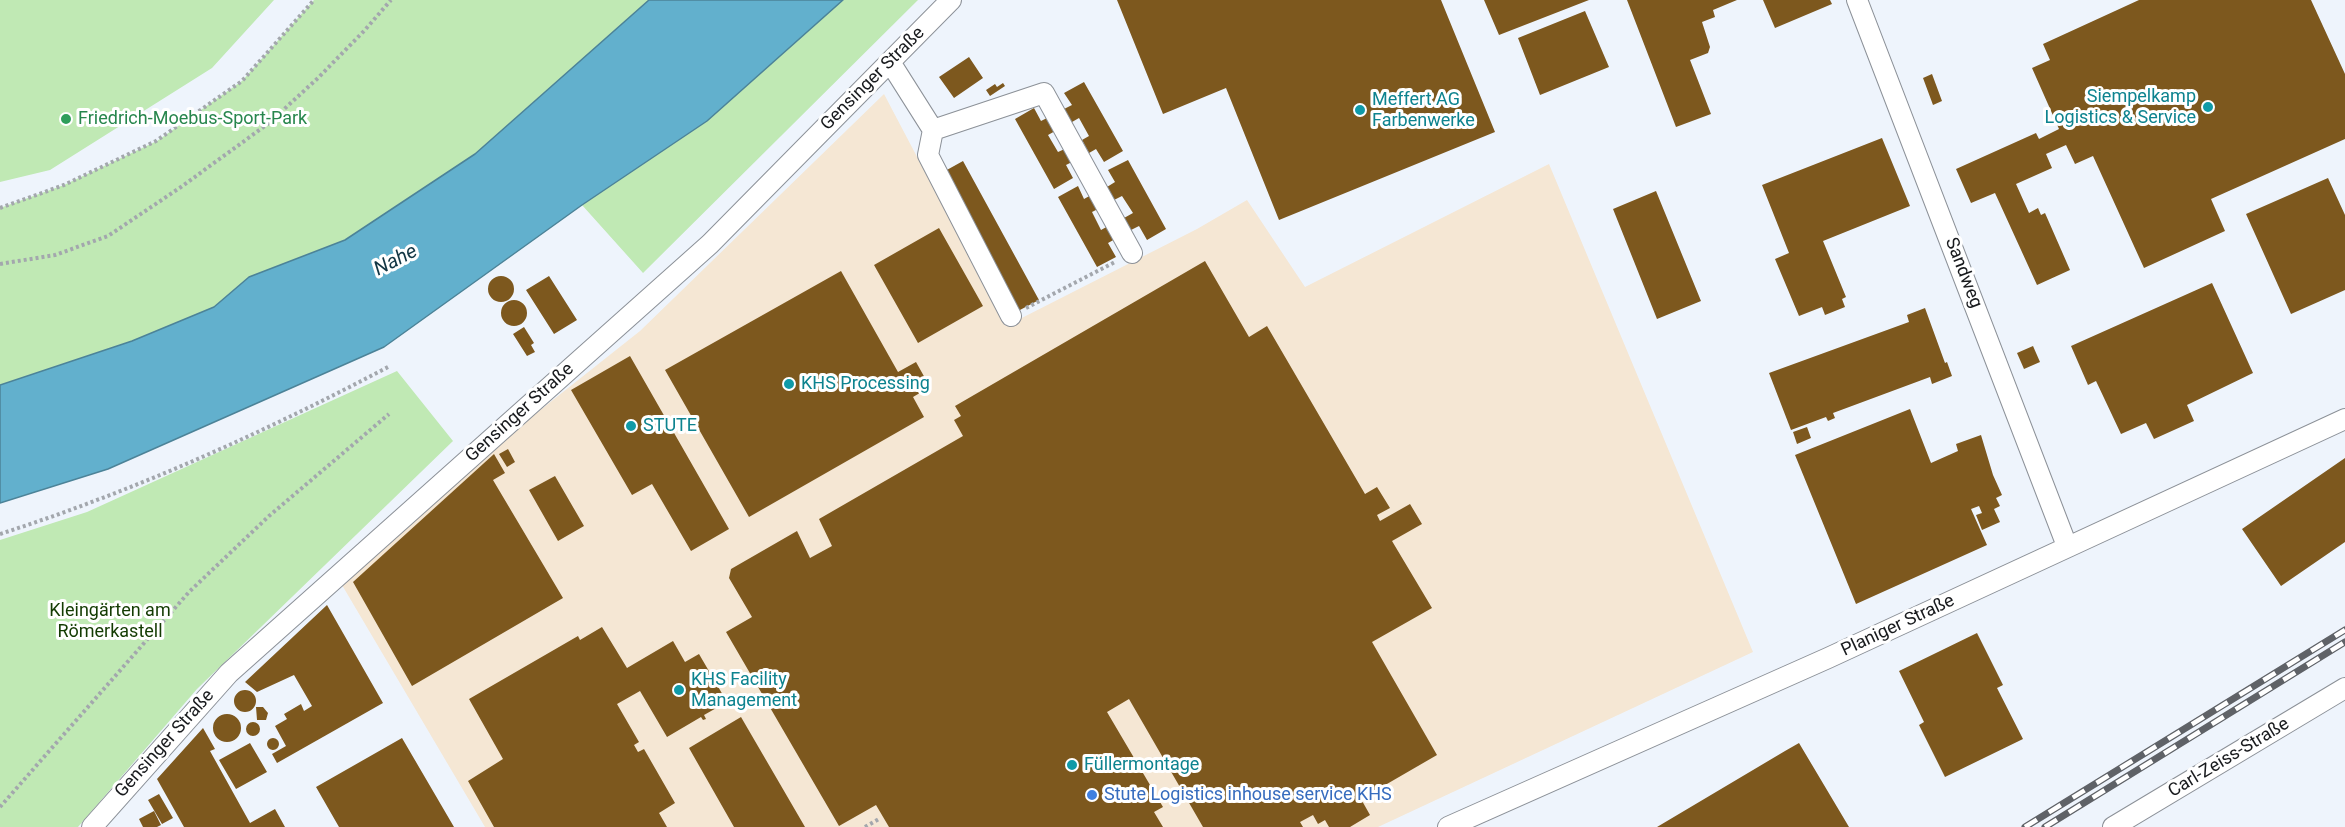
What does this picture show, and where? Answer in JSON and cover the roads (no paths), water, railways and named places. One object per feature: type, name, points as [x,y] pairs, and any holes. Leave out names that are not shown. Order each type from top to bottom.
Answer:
[{"type":"street","name":"Gensinger Straße","points":[[92,827],[229,673],[710,244],[951,0]]},
{"type":"street","name":"Sandweg","points":[[1857,0],[2067,546]]},
{"type":"street","points":[[890,62],[933,130],[928,155],[1011,316]]},
{"type":"street","points":[[933,130],[1044,93],[1132,253]]},
{"type":"street","name":"Planiger Straße","points":[[1448,827],[1828,658],[2345,418]]},
{"type":"street","name":"Carl-Zeiss-Straße","points":[[2114,827],[2345,688]]},
{"type":"water","name":"Nahe","points":[[649,0],[843,0],[707,121],[582,205],[384,347],[108,469],[0,503],[0,385],[132,341],[214,307],[249,277],[345,240],[475,154]]},
{"type":"railway","points":[[2025,827],[2345,630]]},
{"type":"railway","points":[[2045,827],[2345,642]]},
{"type":"place","name":"Siempelkamp Logistics & Service","points":[[2208,107]]},
{"type":"place","name":"Meffert AG Farbenwerke","points":[[1360,110]]},
{"type":"place","name":"Friedrich-Moebus-Sport-Park","points":[[66,119]]},
{"type":"place","name":"KHS Processing","points":[[789,384]]},
{"type":"place","name":"STUTE","points":[[631,426]]},
{"type":"place","name":"KHS Facility Management","points":[[679,690]]},
{"type":"place","name":"Füllermontage","points":[[1072,765]]},
{"type":"place","name":"Stute Logistics inhouse service KHS","points":[[1092,795]]},
{"type":"park label","name":"Kleingärten am Römerkastell","points":[[110,621]]}]
